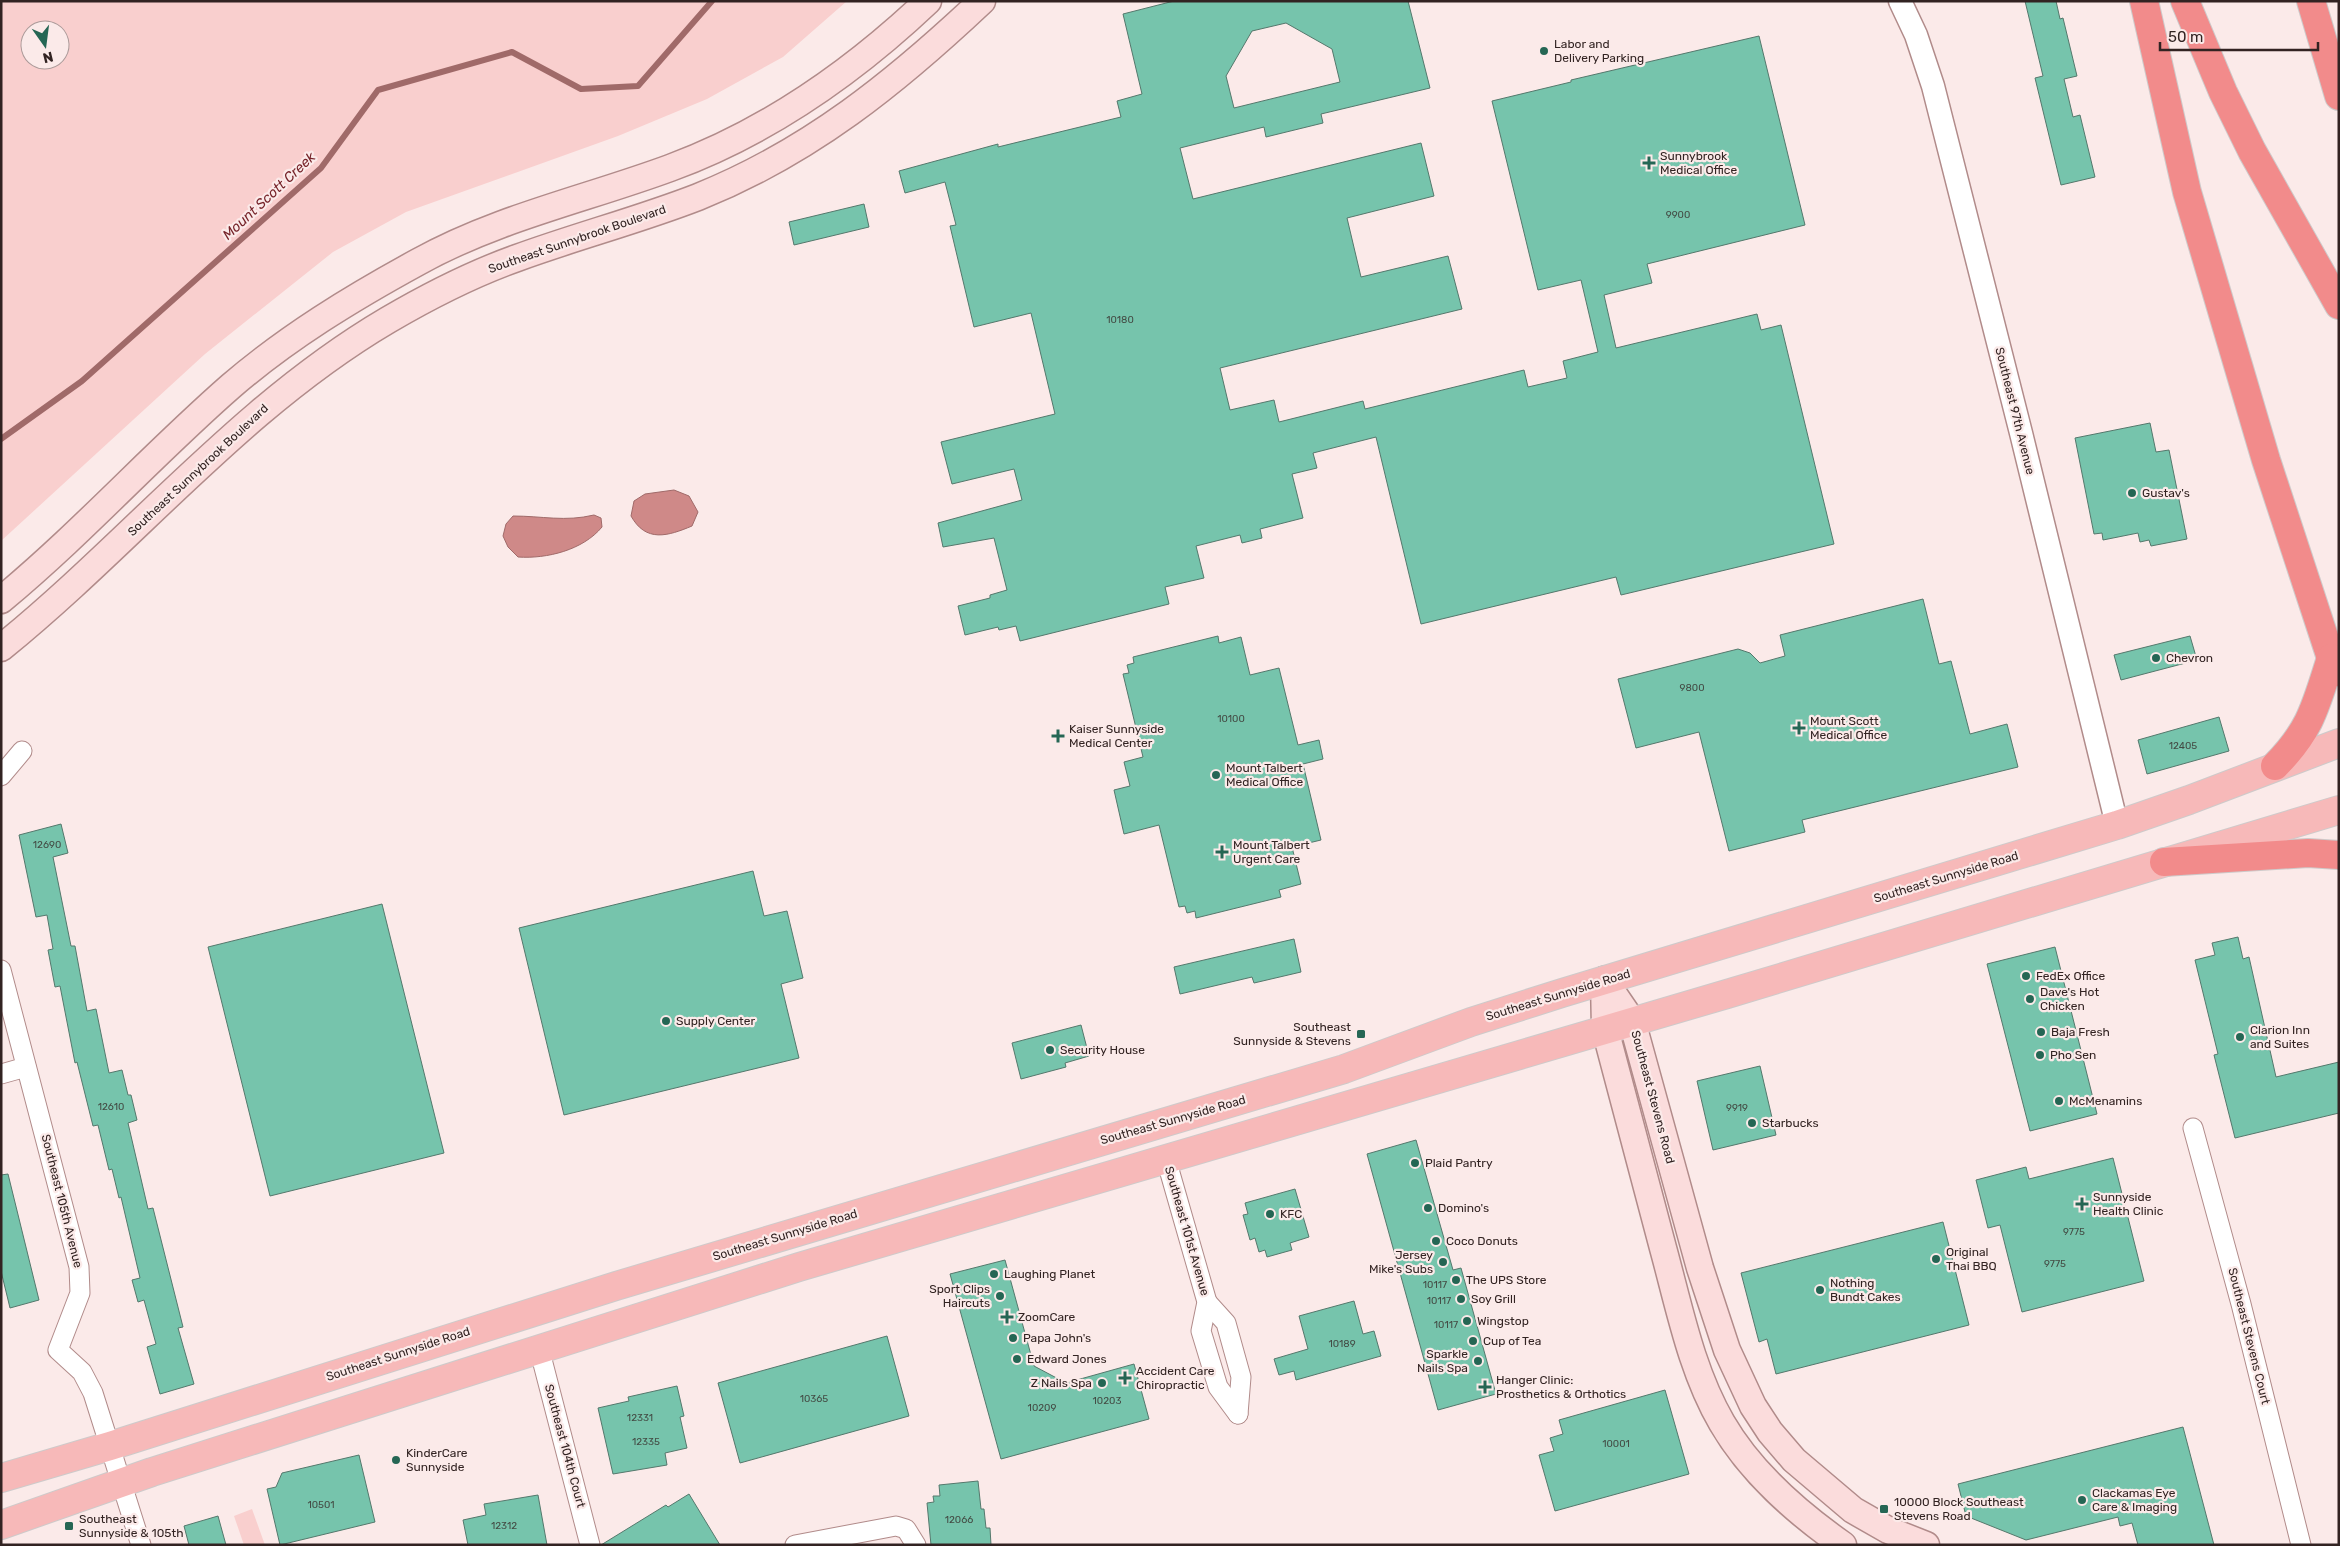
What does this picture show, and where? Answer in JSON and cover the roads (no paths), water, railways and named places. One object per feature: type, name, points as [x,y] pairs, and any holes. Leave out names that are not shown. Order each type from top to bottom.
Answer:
[{"type":"highway","points":[[2144,1],[2187,192],[2266,460],[2335,665],[2304,733],[2275,766]]},
{"type":"highway","points":[[2185,1],[2223,92],[2252,151],[2339,304]]},
{"type":"highway","points":[[2311,1],[2339,96]]},
{"type":"highway","points":[[2164,862],[2308,853],[2339,855]]},
{"type":"main road","points":[[1,600],[86,525],[233,385],[306,329],[344,303],[430,256],[521,217],[688,161],[736,139],[805,100],[871,52],[928,1]]},
{"type":"main road","name":"Southeast Sunnybrook Boulevard","points":[[1,648],[111,552],[248,420],[296,381],[338,352],[388,320],[444,289],[513,259],[699,196],[751,173],[828,130],[912,66],[958,12],[982,1]]},
{"type":"main road","name":"Southeast Sunnyside Road","points":[[1,1478],[110,1446],[616,1286],[870,1209],[1344,1070],[1472,1022],[1604,980],[2117,825],[2339,743]]},
{"type":"main road","points":[[1,1526],[122,1483],[539,1348],[799,1267],[2339,810]]},
{"type":"main road","points":[[1604,980],[1605,1029],[1682,1318],[1700,1378],[1710,1400],[1737,1447],[1768,1482],[1808,1519],[1843,1545]]},
{"type":"main road","name":"Southeast Stevens Road","points":[[1604,980],[1632,1021],[1700,1268],[1728,1350],[1753,1406],[1770,1432],[1794,1460],[1834,1495],[1853,1510],[1888,1530],[1926,1545]]},
{"type":"main road","points":[[799,1267],[798,1255],[801,1249],[854,1232],[870,1209]]},
{"type":"main road","points":[[539,1348],[539,1334],[543,1328],[597,1312],[616,1286]]},
{"type":"street","name":"Southeast 97th Avenue","points":[[1900,1],[1916,35],[1933,86],[2117,825]]},
{"type":"street","points":[[1,776],[22,751]]},
{"type":"street","name":"Southeast 105th Avenue","points":[[1,970],[50,1151],[81,1281],[77,1306],[58,1350],[71,1360],[88,1382],[110,1446]]},
{"type":"street","points":[[1,1074],[26,1067]]},
{"type":"street","name":"Southeast Stevens Court","points":[[2194,1128],[2241,1304],[2301,1545]]},
{"type":"street","name":"Southeast 101st Avenue","points":[[1166,1159],[1207,1302],[1226,1323],[1241,1377],[1238,1414],[1218,1388],[1201,1330],[1207,1302]]},
{"type":"street","name":"Southeast 104th Court","points":[[539,1348],[590,1545]]},
{"type":"street","points":[[110,1446],[141,1545]]},
{"type":"street","points":[[795,1545],[896,1526],[906,1530],[916,1545]]},
{"type":"waterway","name":"Mount Scott Creek","points":[[1,439],[82,381],[321,168],[378,90],[512,52],[581,89],[638,86],[712,1]]},
{"type":"place","name":"Labor and Delivery Parking","points":[[1544,51]]},
{"type":"place","name":"Sunnybrook Medical Office","points":[[1649,163]]},
{"type":"place","name":"Gustav's","points":[[2132,493]]},
{"type":"place","name":"Chevron","points":[[2156,658]]},
{"type":"place","name":"Mount Scott Medical Office","points":[[1799,728]]},
{"type":"place","name":"Kaiser Sunnyside Medical Center","points":[[1058,736]]},
{"type":"place","name":"Mount Talbert Medical Office","points":[[1216,775]]},
{"type":"place","name":"Mount Talbert Urgent Care","points":[[1222,852]]},
{"type":"place","name":"FedEx Office","points":[[2026,976]]},
{"type":"place","name":"Dave's Hot Chicken","points":[[2030,999]]},
{"type":"place","name":"Supply Center","points":[[666,1021]]},
{"type":"place","name":"Baja Fresh","points":[[2041,1032]]},
{"type":"place","name":"Southeast Sunnyside & Stevens","points":[[1361,1034]]},
{"type":"place","name":"Clarion Inn and Suites","points":[[2240,1037]]},
{"type":"place","name":"Security House","points":[[1050,1050]]},
{"type":"place","name":"Pho Sen","points":[[2040,1055]]},
{"type":"place","name":"McMenamins","points":[[2059,1101]]},
{"type":"place","name":"Starbucks","points":[[1752,1123]]},
{"type":"place","name":"Plaid Pantry","points":[[1415,1163]]},
{"type":"place","name":"Sunnyside Health Clinic","points":[[2082,1204]]},
{"type":"place","name":"Domino's","points":[[1428,1208]]},
{"type":"place","name":"KFC","points":[[1270,1214]]},
{"type":"place","name":"Coco Donuts","points":[[1436,1241]]},
{"type":"place","name":"Original Thai BBQ","points":[[1936,1259]]},
{"type":"place","name":"Jersey Mike's Subs","points":[[1443,1262]]},
{"type":"place","name":"Laughing Planet","points":[[994,1274]]},
{"type":"place","name":"The UPS Store","points":[[1456,1280]]},
{"type":"place","name":"Nothing Bundt Cakes","points":[[1820,1290]]},
{"type":"place","name":"Sport Clips Haircuts","points":[[1000,1296]]},
{"type":"place","name":"Soy Grill","points":[[1461,1299]]},
{"type":"place","name":"ZoomCare","points":[[1007,1317]]},
{"type":"place","name":"Wingstop","points":[[1467,1321]]},
{"type":"place","name":"Papa John's","points":[[1013,1338]]},
{"type":"place","name":"Cup of Tea","points":[[1473,1341]]},
{"type":"place","name":"Edward Jones","points":[[1017,1359]]},
{"type":"place","name":"Sparkle Nails Spa","points":[[1478,1361]]},
{"type":"place","name":"Accident Care Chiropractic","points":[[1125,1378]]},
{"type":"place","name":"Z Nails Spa","points":[[1102,1383]]},
{"type":"place","name":"Hanger Clinic: Prosthetics & Orthotics","points":[[1485,1387]]},
{"type":"place","name":"KinderCare Sunnyside","points":[[396,1460]]},
{"type":"place","name":"Clackamas Eye Care & Imaging","points":[[2082,1500]]},
{"type":"place","name":"10000 Block Southeast Stevens Road","points":[[1884,1509]]},
{"type":"place","name":"Southeast Sunnyside & 105th","points":[[69,1526]]}]
